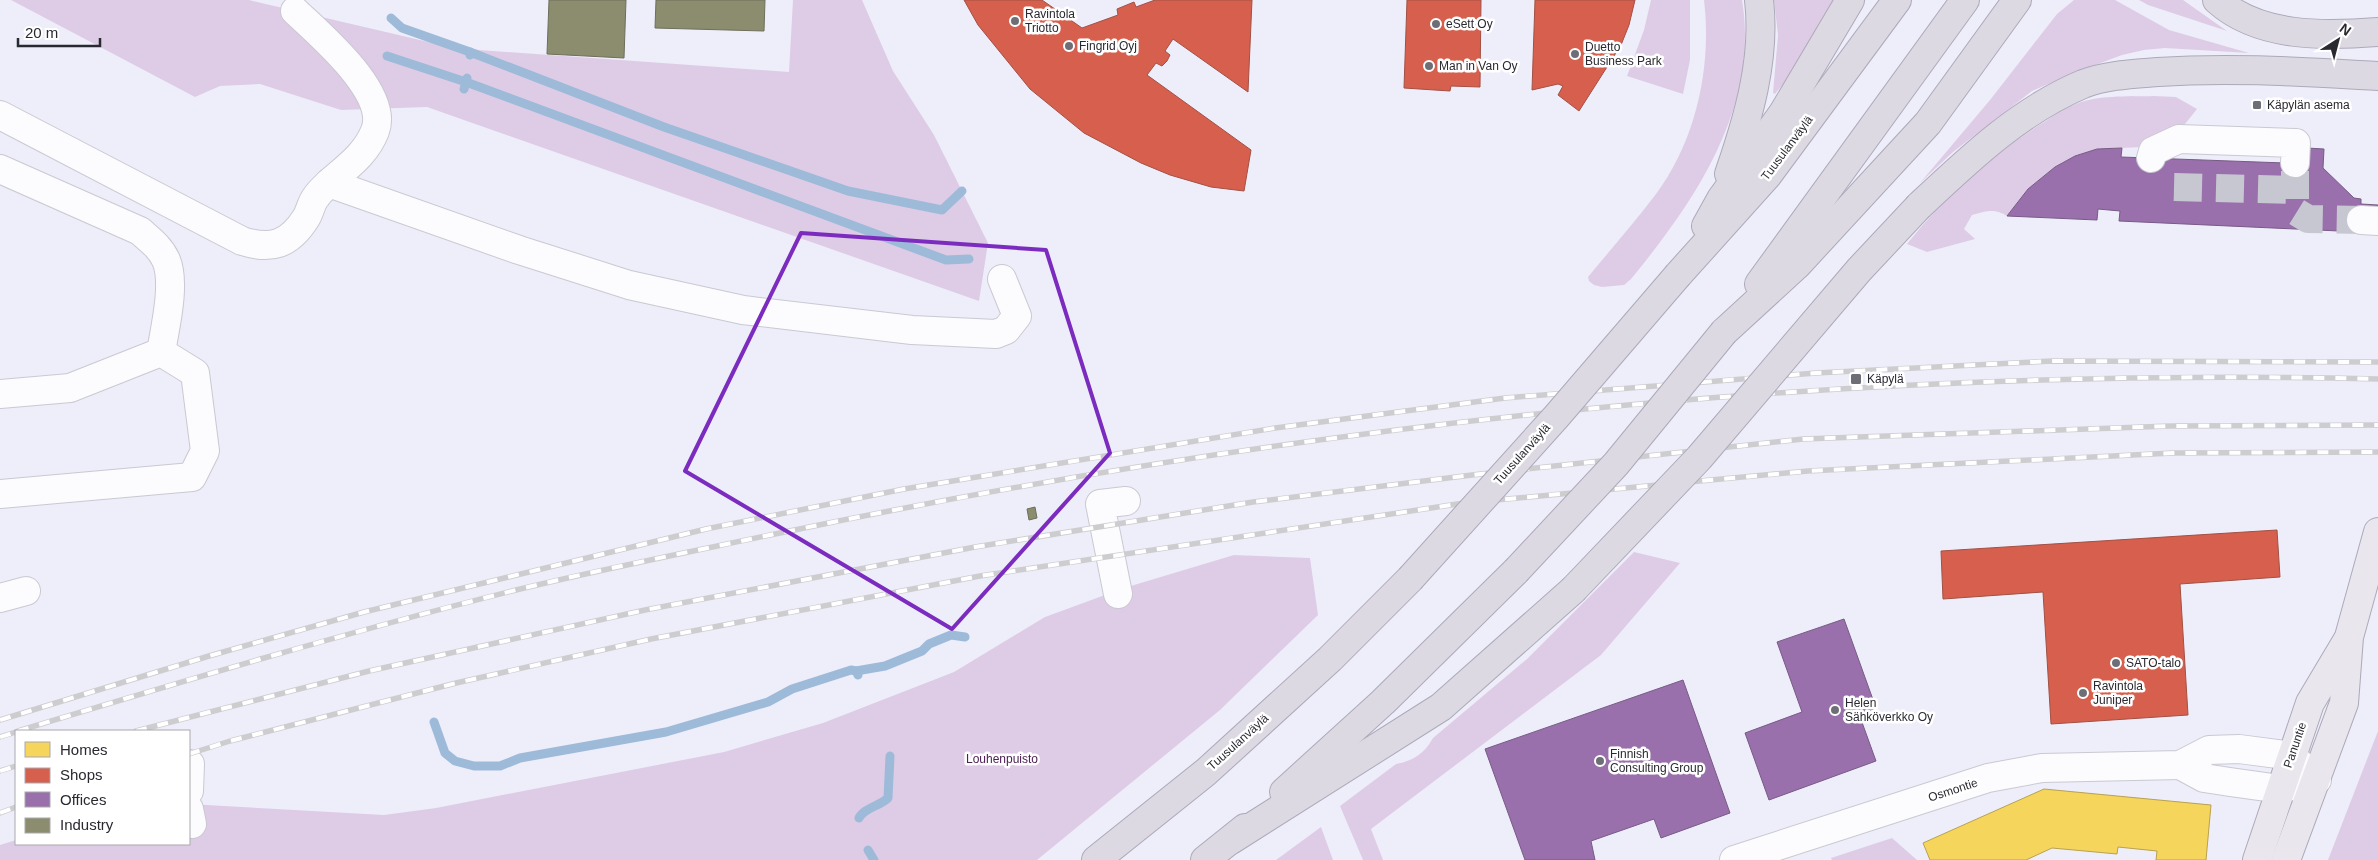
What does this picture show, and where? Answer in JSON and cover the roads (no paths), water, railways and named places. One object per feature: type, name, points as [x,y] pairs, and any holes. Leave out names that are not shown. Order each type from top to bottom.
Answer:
[{"type":"highway","points":[[1721,200],[1740,142],[1756,79],[1761,21],[1759,0]]},
{"type":"highway","points":[[1678,275],[1721,200],[1784,113],[1850,0]]},
{"type":"highway","name":"Tuusulanväylä","points":[[1096,860],[1206,772],[1330,660],[1410,578],[1556,417],[1678,275],[1767,176],[1897,0]]},
{"type":"highway","points":[[1205,860],[1230,840],[1383,702],[1516,571],[1616,464],[1724,332],[1965,0]]},
{"type":"highway","points":[[1724,332],[1798,265],[1928,123],[2016,0]]},
{"type":"highway","points":[[2217,0],[2224,6],[2254,22],[2286,31],[2354,34],[2378,32]]},
{"type":"highway","points":[[1230,840],[1441,707],[1573,590],[1698,458],[1859,270],[1919,206],[1965,162],[2038,106],[2085,84],[2128,74],[2192,70],[2378,76]]},
{"type":"main road","name":"Panuntie","points":[[2286,860],[2344,703],[2349,638],[2378,532]]},
{"type":"main road","name":"Panuntie","points":[[2257,860],[2313,697],[2349,638]]},
{"type":"street","points":[[0,115],[242,241],[260,247],[280,244],[293,234],[306,218],[316,197],[362,153],[376,130],[374,104],[357,72],[295,11]]},
{"type":"street","points":[[2151,158],[2153,151],[2179,139],[2296,143],[2295,163]]},
{"type":"street","points":[[0,169],[140,232],[155,243],[166,261],[169,282],[161,352]]},
{"type":"street","points":[[329,183],[519,250],[629,285],[743,310],[912,330],[996,334],[1006,330],[1017,316],[1002,279]]},
{"type":"street","points":[[0,394],[70,388],[161,352]]},
{"type":"street","points":[[0,494],[192,477],[205,451],[195,373],[161,352]]},
{"type":"street","points":[[1118,594],[1100,504],[1126,501]]},
{"type":"street","points":[[0,598],[26,591]]},
{"type":"street","name":"Osmontie","points":[[1734,860],[1988,778],[2019,771],[2074,766],[2180,765],[2209,750],[2239,749],[2292,756]]},
{"type":"street","points":[[2292,756],[2317,780]]},
{"type":"street","name":"Osmontie","points":[[2180,765],[2204,778],[2280,789],[2317,780]]},
{"type":"waterway","points":[[391,18],[402,28],[470,52],[470,55]]},
{"type":"waterway","points":[[470,52],[664,127],[848,191],[942,210],[962,191]]},
{"type":"waterway","points":[[387,56],[466,82],[464,89]]},
{"type":"waterway","points":[[467,78],[466,82],[946,260],[969,259]]},
{"type":"waterway","points":[[856,671],[885,666],[922,651],[929,644],[951,635],[965,637]]},
{"type":"waterway","points":[[434,722],[445,753],[455,761],[474,766],[500,766],[520,758],[666,732],[768,702],[792,689],[851,670],[856,671],[858,675]]},
{"type":"waterway","points":[[859,818],[865,812],[888,798],[890,756]]},
{"type":"waterway","points":[[868,850],[874,860]]},
{"type":"tunnel","points":[[2295,171],[2295,211],[2308,219],[2361,220]]},
{"type":"tunnel","points":[[2174,187],[2294,190]]},
{"type":"railway","points":[[0,720],[209,656],[364,612],[706,529],[904,489],[1275,428],[1505,398],[1816,373],[2052,361],[2378,362]]},
{"type":"railway","points":[[21,730],[328,640],[548,582],[775,534],[973,495],[1172,462],[1371,433],[1572,410],[1773,393],[1975,382],[2176,377],[2378,379]]},
{"type":"railway","points":[[140,730],[369,671],[645,610],[975,547],[1253,502],[1472,475],[1803,439],[2170,426],[2378,425]]},
{"type":"railway","points":[[190,754],[230,741],[456,683],[651,639],[980,576],[1464,503],[1808,471],[2173,453],[2378,452]]},
{"type":"railway","points":[[0,737],[15,732]]},
{"type":"railway","points":[[0,771],[15,766]]},
{"type":"railway","points":[[0,813],[15,807]]},
{"type":"place","name":"Ravintola Triotto","points":[[1015,21]]},
{"type":"place","name":"eSett Oy","points":[[1436,24]]},
{"type":"place","name":"Fingrid Oyj","points":[[1069,46]]},
{"type":"place","name":"Duetto Business Park","points":[[1575,54]]},
{"type":"place","name":"Man in Van Oy","points":[[1429,66]]},
{"type":"place","name":"Käpylän asema","points":[[2257,105]]},
{"type":"place","name":"Käpylä","points":[[1856,379]]},
{"type":"place","name":"SATO-talo","points":[[2116,663]]},
{"type":"place","name":"Ravintola Juniper","points":[[2083,693]]},
{"type":"place","name":"Helen Sähköverkko Oy","points":[[1835,710]]},
{"type":"place","name":"Finnish Consulting Group","points":[[1600,761]]},
{"type":"park label","name":"Louhenpuisto","points":[[1002,759]]}]
